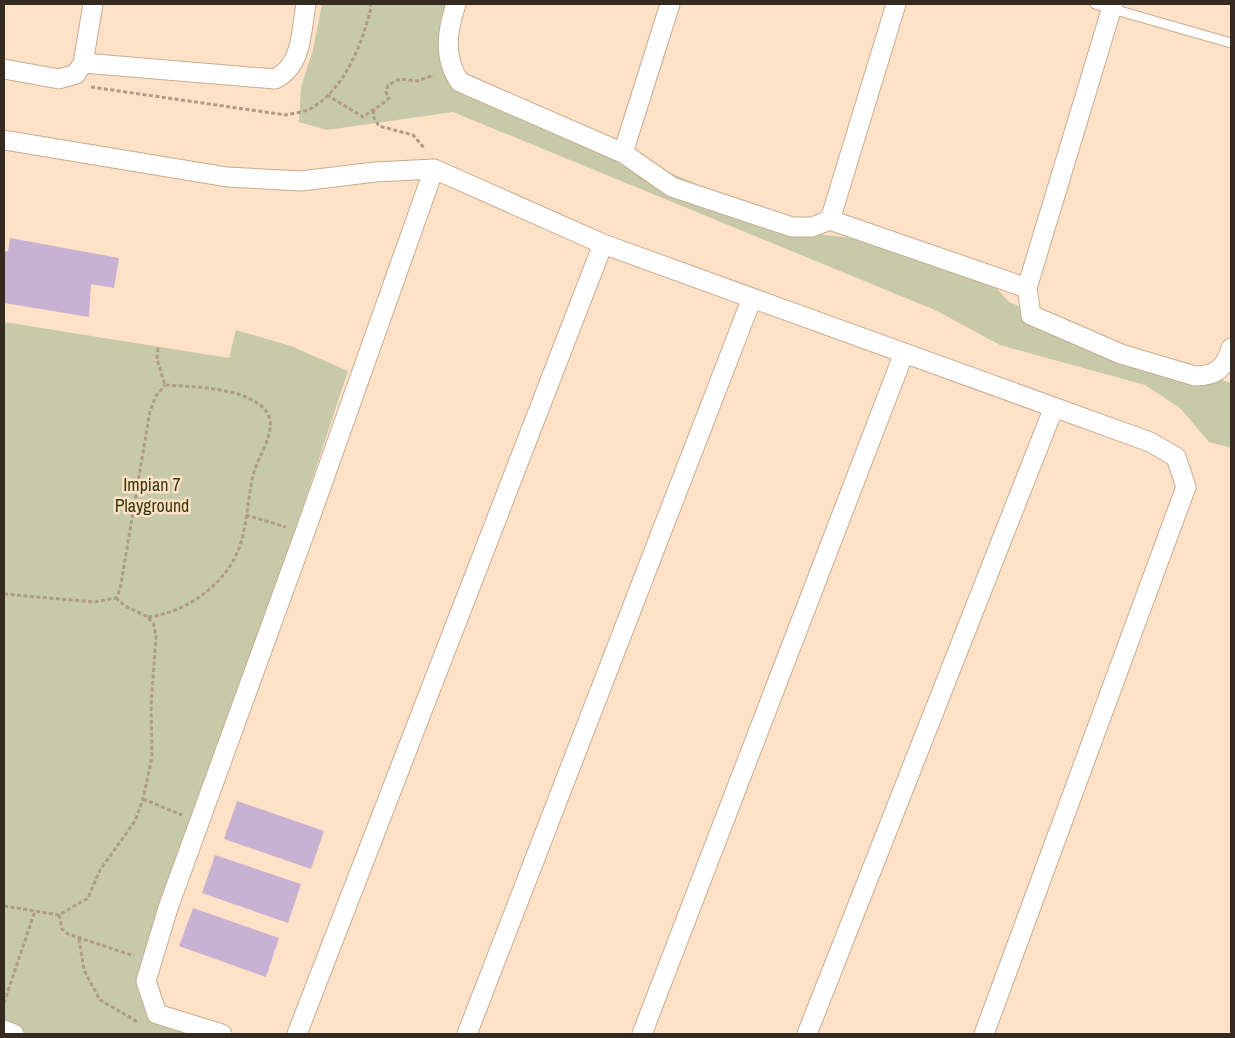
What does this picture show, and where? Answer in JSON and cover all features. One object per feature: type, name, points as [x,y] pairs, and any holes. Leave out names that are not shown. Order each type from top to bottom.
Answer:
[{"type":"street","points":[[4,69],[59,79],[76,74],[83,63],[93,4]]},
{"type":"street","points":[[83,63],[269,79],[286,74],[298,56],[306,4]]},
{"type":"street","points":[[456,4],[448,37],[451,70],[460,82],[623,153],[672,187],[792,227],[812,228],[830,220],[1027,288]]},
{"type":"street","points":[[623,153],[670,4]]},
{"type":"street","points":[[830,220],[896,4]]},
{"type":"street","points":[[1106,5],[1027,288],[1031,315],[1121,354],[1195,376],[1217,373],[1224,366],[1231,348]]},
{"type":"street","points":[[4,140],[246,178],[301,181],[375,172],[434,169],[602,244],[1150,442],[1176,457],[1186,487],[984,1034]]},
{"type":"street","points":[[222,1034],[157,1014],[146,981],[168,908],[306,532],[434,169]]},
{"type":"street","points":[[297,1034],[602,244]]},
{"type":"street","points":[[467,1034],[752,298]]},
{"type":"street","points":[[642,1034],[904,353]]},
{"type":"street","points":[[807,1034],[1054,407]]},
{"type":"street","points":[[4,1030],[14,1034]]},
{"type":"lane","points":[[1106,5],[1231,43]]},
{"type":"path","points":[[84,88],[92,87],[286,115],[312,108],[327,95],[350,65],[363,38],[371,8],[370,4]]},
{"type":"path","points":[[327,95],[363,117],[389,98],[386,92],[388,85],[400,79],[417,81],[451,70]]},
{"type":"path","points":[[374,109],[373,116],[380,126],[413,134],[424,147],[434,169]]},
{"type":"path","points":[[158,347],[157,359],[165,385]]},
{"type":"path","points":[[148,617],[160,616],[188,606],[214,585],[235,556],[242,540],[251,482],[270,429],[270,419],[266,411],[258,404],[238,394],[165,385]]},
{"type":"path","points":[[116,598],[120,590],[150,411],[156,396],[165,385]]},
{"type":"path","points":[[246,515],[306,532]]},
{"type":"path","points":[[4,594],[94,602],[116,598]]},
{"type":"path","points":[[4,906],[59,915],[88,898],[100,870],[135,821],[143,799],[152,757],[151,706],[156,637],[154,625],[148,617],[125,606],[116,598]]},
{"type":"path","points":[[143,799],[200,822]]},
{"type":"path","points":[[4,1003],[35,911]]},
{"type":"path","points":[[59,915],[62,929],[79,939],[152,962]]},
{"type":"path","points":[[79,939],[84,970],[100,1000],[141,1024]]},
{"type":"green space","points":[[322,4],[446,4],[440,23],[454,67],[656,167],[816,234],[862,239],[921,260],[996,288],[1009,302],[1084,333],[1231,383],[1231,448],[1209,442],[1180,408],[1145,385],[1000,345],[935,310],[453,112],[327,130],[299,122],[301,87],[313,50]]},
{"type":"green space","name":"Impian 7 Playground","points":[[4,322],[229,358],[236,330],[291,346],[348,371],[146,981],[157,1015],[222,1034],[4,1034]]},
{"type":"building","points":[[10,238],[119,258],[114,288],[91,284],[89,317],[4,303],[4,251],[8,251]]},
{"type":"building","points":[[237,801],[324,831],[311,869],[224,839]]},
{"type":"building","points":[[215,855],[301,884],[288,923],[202,893]]},
{"type":"building","points":[[193,908],[279,938],[266,977],[179,946]]}]
